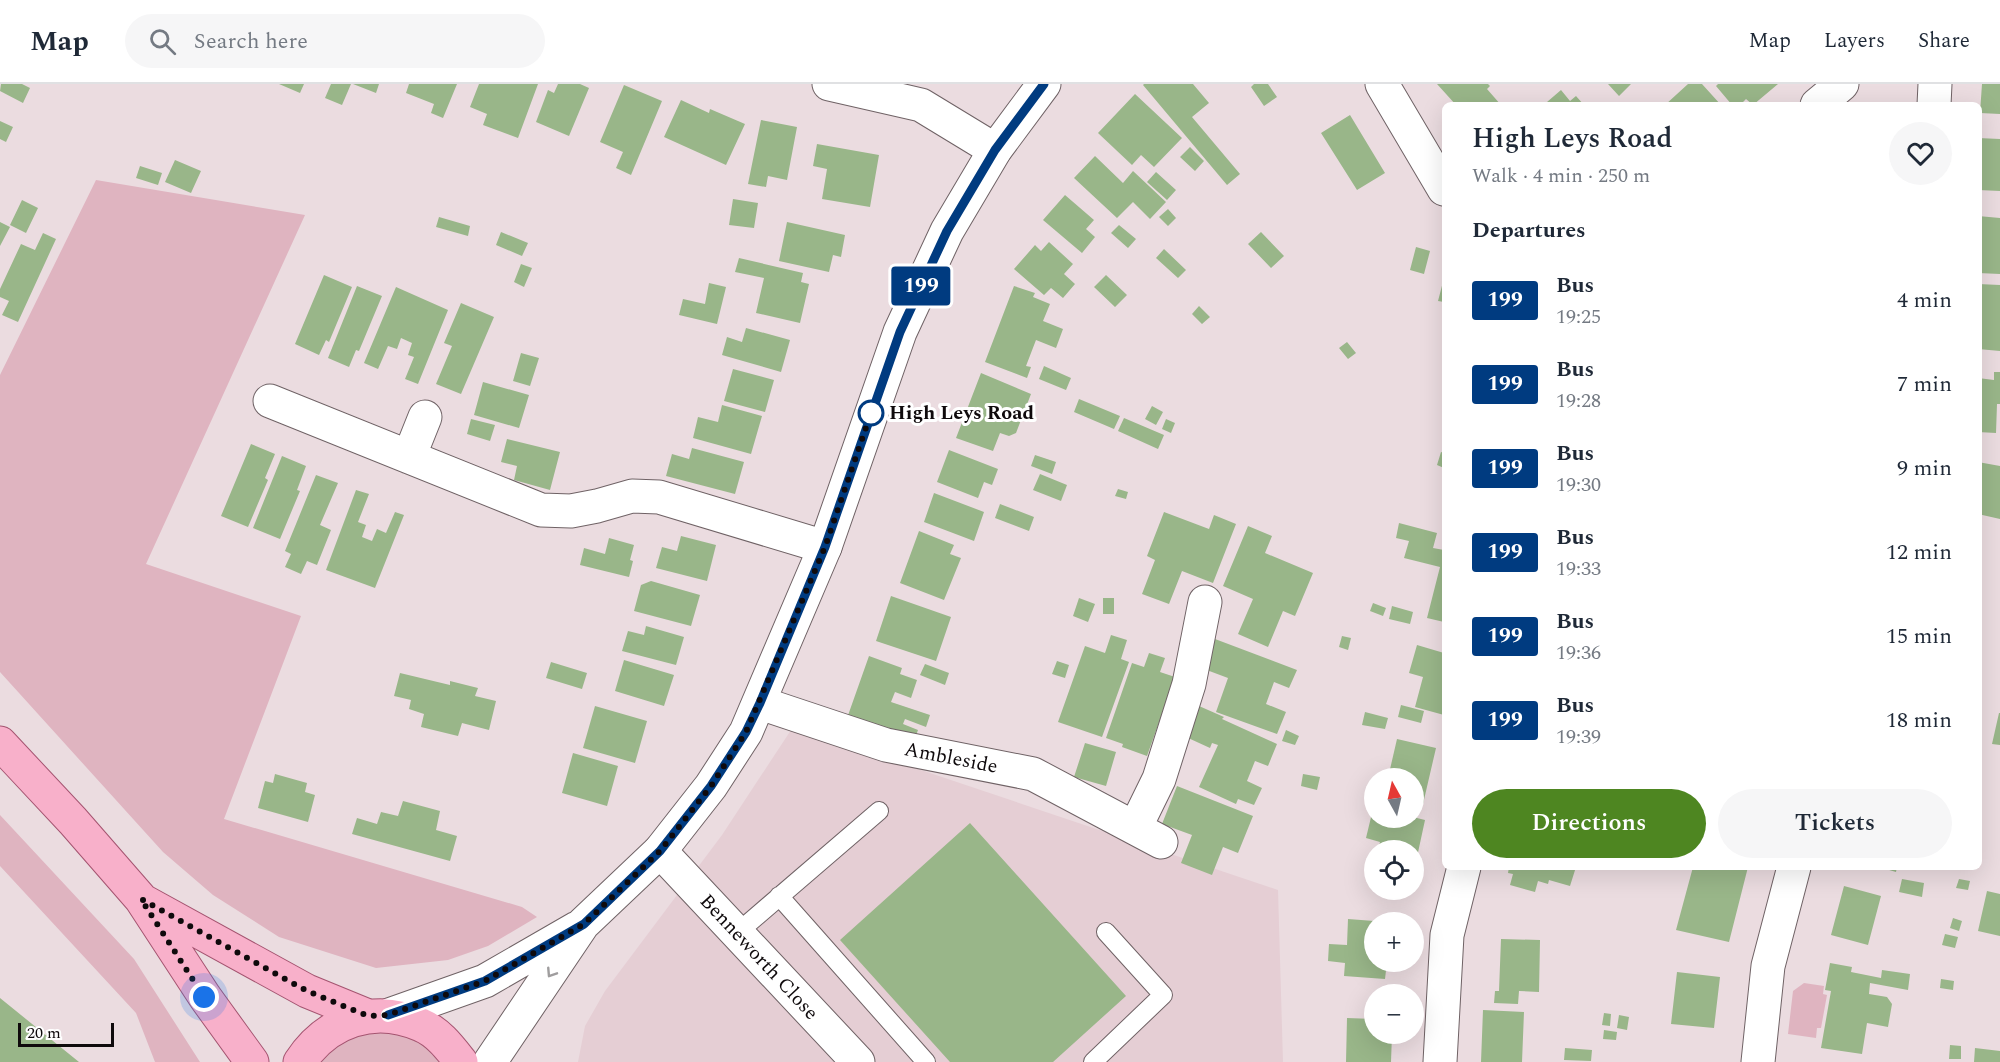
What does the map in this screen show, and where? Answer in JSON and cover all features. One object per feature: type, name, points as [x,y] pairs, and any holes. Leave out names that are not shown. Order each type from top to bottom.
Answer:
[{"type":"main road","points":[[0,743],[73,821],[141,899],[204,997],[252,1062]]},
{"type":"main road","points":[[141,899],[307,991],[378,1015],[421,1025],[446,1043],[461,1062]]},
{"type":"main road","points":[[300,1062],[310,1047],[337,1025],[378,1015]]},
{"type":"street","points":[[829,84],[921,105],[995,150]]},
{"type":"street","points":[[490,1062],[584,924],[660,851],[711,786],[746,732],[825,547],[900,332],[947,231],[995,150],[1044,84]]},
{"type":"street","points":[[1382,84],[1442,186]]},
{"type":"street","points":[[1821,102],[1842,84]]},
{"type":"street","points":[[1934,102],[1935,84]]},
{"type":"street","points":[[270,401],[541,510],[571,511],[632,496],[659,496],[825,547]]},
{"type":"street","points":[[409,457],[425,417]]},
{"type":"street","name":"Ambleside","points":[[760,703],[886,745],[1033,774],[1148,835],[1159,779],[1190,684],[1205,602]]},
{"type":"street","name":"Benneworth Close","points":[[660,851],[858,1062]]},
{"type":"street","points":[[1440,1062],[1448,935],[1463,870]]},
{"type":"street","points":[[1758,1062],[1768,966],[1793,870]]},
{"type":"street","points":[[378,1015],[485,981],[584,924]]},
{"type":"lane","points":[[737,933],[879,811]]},
{"type":"lane","points":[[779,896],[926,1062]]},
{"type":"lane","points":[[1093,1062],[1163,995],[1106,932]]},
{"type":"shaded area","points":[[96,180],[305,215],[146,564],[301,616],[224,819],[522,907],[537,917],[488,946],[448,960],[376,968],[279,937],[213,895],[163,852],[0,672],[0,375]]},
{"type":"shaded area","points":[[793,727],[1278,890],[1283,1062],[578,1062],[585,1026],[605,991],[722,835]]},
{"type":"shaded area","points":[[0,815],[134,959],[200,1062],[155,1062],[136,1013],[0,866]]},
{"type":"shaded area","points":[[1804,983],[1824,986],[1823,994],[1827,995],[1821,1028],[1817,1028],[1816,1038],[1788,1034],[1793,991]]},
{"type":"shaded area","points":[[380,1029],[420,1044],[439,1062],[319,1062],[344,1038]]},
{"type":"building","points":[[1,84],[22,84],[30,88],[23,103],[0,91]]},
{"type":"building","points":[[279,84],[304,84],[300,93]]},
{"type":"building","points":[[331,84],[351,84],[342,105],[325,98]]},
{"type":"building","points":[[353,84],[379,84],[376,93]]},
{"type":"building","points":[[409,84],[457,84],[443,118],[431,113],[434,104],[406,93]]},
{"type":"building","points":[[479,84],[538,84],[518,138],[483,125],[487,114],[470,107]]},
{"type":"building","points":[[558,84],[580,84],[589,88],[569,136],[536,122],[548,90],[554,93]]},
{"type":"building","points":[[1144,84],[1193,84],[1209,103],[1192,117],[1240,174],[1227,185]]},
{"type":"building","points":[[1254,84],[1268,84],[1277,97],[1264,106],[1251,87]]},
{"type":"building","points":[[1437,84],[1488,84],[1490,86],[1487,89],[1498,102],[1453,102]]},
{"type":"building","points":[[1608,84],[1631,84],[1619,96]]},
{"type":"building","points":[[1688,84],[1702,84],[1718,102],[1668,102]]},
{"type":"building","points":[[1718,84],[1778,84],[1757,102],[1750,102],[1746,99],[1743,102],[1729,102],[1716,86]]},
{"type":"building","points":[[1982,84],[2000,84],[2000,114],[1982,113]]},
{"type":"building","points":[[624,85],[662,101],[631,175],[616,168],[623,152],[600,142]]},
{"type":"building","points":[[1561,90],[1570,101],[1576,96],[1581,102],[1547,102]]},
{"type":"building","points":[[1135,94],[1182,138],[1154,167],[1141,155],[1132,165],[1098,133]]},
{"type":"building","points":[[681,100],[709,113],[710,109],[745,124],[726,165],[664,137]]},
{"type":"building","points":[[1350,115],[1385,173],[1357,190],[1321,133]]},
{"type":"building","points":[[761,120],[797,127],[787,180],[768,176],[766,187],[748,184]]},
{"type":"building","points":[[0,121],[13,127],[6,142],[0,139]]},
{"type":"building","points":[[1982,138],[2000,139],[2000,191],[1982,190]]},
{"type":"building","points":[[817,144],[879,155],[870,207],[822,199],[827,169],[813,166]]},
{"type":"building","points":[[1190,147],[1204,161],[1195,171],[1180,157]]},
{"type":"building","points":[[1095,156],[1123,183],[1133,171],[1166,202],[1150,219],[1133,202],[1117,218],[1074,178]]},
{"type":"building","points":[[175,160],[201,171],[191,193],[165,182]]},
{"type":"building","points":[[140,166],[162,173],[158,185],[136,178]]},
{"type":"building","points":[[1156,172],[1176,190],[1167,200],[1147,182]]},
{"type":"building","points":[[1065,195],[1094,220],[1086,229],[1095,237],[1082,253],[1043,220]]},
{"type":"building","points":[[733,199],[758,203],[754,228],[729,225]]},
{"type":"building","points":[[22,200],[38,208],[26,233],[10,225]]},
{"type":"building","points":[[1168,209],[1176,218],[1168,226],[1159,217]]},
{"type":"building","points":[[1982,216],[2000,218],[2000,274],[1982,273]]},
{"type":"building","points":[[439,217],[470,226],[468,236],[436,227]]},
{"type":"building","points":[[0,222],[10,227],[0,246]]},
{"type":"building","points":[[787,222],[845,235],[841,257],[833,255],[829,272],[779,261]]},
{"type":"building","points":[[1119,225],[1136,239],[1128,248],[1111,233]]},
{"type":"building","points":[[501,232],[528,243],[522,256],[496,245]]},
{"type":"building","points":[[1261,232],[1284,256],[1271,268],[1248,244]]},
{"type":"building","points":[[43,233],[56,239],[18,322],[2,315],[9,301],[0,297],[0,289],[21,244],[35,250]]},
{"type":"building","points":[[1049,242],[1073,264],[1064,274],[1075,284],[1063,298],[1051,288],[1044,295],[1014,269],[1035,245],[1041,251]]},
{"type":"building","points":[[1416,247],[1430,251],[1424,274],[1410,270]]},
{"type":"building","points":[[1164,249],[1186,270],[1178,278],[1156,258]]},
{"type":"building","points":[[739,258],[803,273],[801,282],[809,284],[800,323],[756,313],[764,278],[735,272]]},
{"type":"building","points":[[521,264],[532,268],[524,287],[514,282]]},
{"type":"building","points":[[324,275],[352,287],[329,342],[326,340],[319,355],[295,344]]},
{"type":"building","points":[[1106,275],[1127,295],[1115,307],[1094,287]]},
{"type":"building","points":[[709,283],[726,287],[717,324],[679,315],[683,299],[705,304]]},
{"type":"building","points":[[1982,284],[2000,285],[2000,351],[1982,349]]},
{"type":"building","points":[[357,286],[382,296],[359,351],[356,350],[349,367],[328,358]]},
{"type":"building","points":[[1014,286],[1035,293],[1033,297],[1050,304],[1043,321],[1063,329],[1056,348],[1036,340],[1026,366],[1031,367],[1027,378],[985,362]]},
{"type":"building","points":[[1442,286],[1442,302],[1438,301]]},
{"type":"building","points":[[396,287],[448,310],[418,384],[405,379],[414,357],[408,355],[412,343],[401,338],[397,349],[388,346],[378,369],[364,363]]},
{"type":"building","points":[[461,303],[494,317],[461,394],[436,384],[452,346],[444,343]]},
{"type":"building","points":[[1199,306],[1210,317],[1202,324],[1192,314]]},
{"type":"building","points":[[746,328],[790,340],[781,372],[722,355],[727,337],[742,342]]},
{"type":"building","points":[[1347,342],[1356,353],[1348,359],[1339,348]]},
{"type":"building","points":[[521,353],[539,358],[530,386],[513,381]]},
{"type":"building","points":[[1044,366],[1071,378],[1066,390],[1039,379]]},
{"type":"building","points":[[733,369],[774,380],[765,412],[724,401]]},
{"type":"building","points":[[1994,372],[2000,372],[2000,404],[1997,404],[1996,433],[1982,432],[1982,378],[1994,380]]},
{"type":"building","points":[[981,373],[1031,394],[1016,433],[1009,436],[1000,433],[993,451],[956,438]]},
{"type":"building","points":[[483,382],[529,395],[519,428],[474,415]]},
{"type":"building","points":[[1079,399],[1120,416],[1114,429],[1074,412]]},
{"type":"building","points":[[722,405],[762,416],[751,454],[693,438],[698,417],[718,422]]},
{"type":"building","points":[[1152,406],[1163,412],[1156,425],[1145,419]]},
{"type":"building","points":[[1124,418],[1164,435],[1158,449],[1118,431]]},
{"type":"building","points":[[471,419],[495,425],[490,441],[467,434]]},
{"type":"building","points":[[1166,419],[1175,423],[1171,433],[1162,429]]},
{"type":"building","points":[[507,439],[560,452],[550,490],[514,480],[517,466],[501,462]]},
{"type":"building","points":[[251,444],[275,454],[265,478],[268,480],[248,527],[221,516]]},
{"type":"building","points":[[692,448],[744,462],[735,494],[666,476],[672,454],[689,459]]},
{"type":"building","points":[[949,450],[998,469],[992,485],[984,482],[978,498],[937,482]]},
{"type":"building","points":[[1441,452],[1442,452],[1442,467],[1437,465]]},
{"type":"building","points":[[1035,455],[1056,462],[1052,474],[1031,466]]},
{"type":"building","points":[[282,456],[306,466],[297,490],[300,491],[280,539],[253,528]]},
{"type":"building","points":[[1982,463],[2000,466],[2000,519],[1982,515]]},
{"type":"building","points":[[1040,474],[1067,485],[1061,501],[1033,490]]},
{"type":"building","points":[[316,475],[338,483],[320,525],[331,530],[317,565],[307,561],[301,574],[285,567],[291,554],[285,551]]},
{"type":"building","points":[[1118,489],[1128,492],[1126,499],[1115,496]]},
{"type":"building","points":[[356,490],[369,494],[358,522],[366,525],[362,537],[372,541],[377,529],[386,533],[395,512],[404,515],[375,588],[326,570]]},
{"type":"building","points":[[934,493],[984,512],[974,541],[924,522]]},
{"type":"building","points":[[1000,504],[1034,517],[1029,531],[995,518]]},
{"type":"building","points":[[1164,512],[1209,529],[1214,515],[1236,524],[1213,583],[1182,571],[1169,604],[1142,594],[1155,560],[1147,556]]},
{"type":"building","points":[[1399,523],[1437,533],[1433,548],[1442,550],[1442,622],[1427,618],[1440,567],[1404,558],[1409,541],[1396,538]]},
{"type":"building","points":[[1248,526],[1272,536],[1265,553],[1313,573],[1295,616],[1283,611],[1268,647],[1238,634],[1253,599],[1223,586]]},
{"type":"building","points":[[919,531],[954,545],[950,554],[961,558],[944,600],[900,583]]},
{"type":"building","points":[[681,536],[716,545],[707,581],[656,568],[662,547],[677,551]]},
{"type":"building","points":[[609,538],[634,545],[629,577],[580,565],[584,548],[605,554]]},
{"type":"building","points":[[651,581],[700,595],[691,626],[634,611],[641,585]]},
{"type":"building","points":[[891,596],[951,617],[936,661],[876,641]]},
{"type":"building","points":[[1079,598],[1095,604],[1088,622],[1073,616]]},
{"type":"building","points":[[1103,598],[1114,598],[1114,614],[1103,614]]},
{"type":"building","points":[[1373,603],[1386,608],[1383,616],[1370,611]]},
{"type":"building","points":[[1392,606],[1413,612],[1410,624],[1389,619]]},
{"type":"building","points":[[646,626],[684,637],[676,665],[622,651],[628,631],[644,635]]},
{"type":"building","points":[[1111,635],[1127,640],[1121,659],[1129,662],[1102,737],[1058,722],[1085,646],[1105,653]]},
{"type":"building","points":[[1342,636],[1351,638],[1348,650],[1339,647]]},
{"type":"building","points":[[1215,639],[1297,670],[1289,688],[1274,682],[1266,704],[1286,712],[1277,734],[1216,712],[1228,678],[1204,669]]},
{"type":"building","points":[[1417,645],[1442,652],[1442,714],[1415,707],[1423,677],[1409,673]]},
{"type":"building","points":[[1149,653],[1165,658],[1160,672],[1175,677],[1147,756],[1122,747],[1123,744],[1106,738],[1132,663],[1144,667]]},
{"type":"building","points":[[869,656],[902,668],[900,674],[917,680],[911,698],[895,692],[891,702],[930,715],[926,727],[905,719],[903,724],[918,730],[914,741],[846,721]]},
{"type":"building","points":[[624,660],[674,675],[664,706],[615,691]]},
{"type":"building","points":[[1057,661],[1069,665],[1065,678],[1052,674]]},
{"type":"building","points":[[551,662],[587,673],[582,689],[546,678]]},
{"type":"building","points":[[925,664],[949,673],[945,685],[920,675]]},
{"type":"building","points":[[400,673],[450,685],[450,681],[478,688],[475,696],[496,701],[489,730],[462,723],[458,736],[421,727],[424,714],[409,709],[411,700],[394,696]]},
{"type":"building","points":[[1401,705],[1424,711],[1421,723],[1398,717]]},
{"type":"building","points":[[595,706],[647,721],[635,763],[583,748]]},
{"type":"building","points":[[1199,706],[1277,744],[1268,766],[1255,761],[1247,781],[1262,788],[1254,805],[1238,799],[1236,804],[1199,787],[1218,745],[1212,743],[1210,748],[1186,737]]},
{"type":"building","points":[[1365,712],[1388,718],[1385,729],[1362,725]]},
{"type":"building","points":[[2000,713],[2000,745],[1992,744]]},
{"type":"building","points":[[1286,730],[1299,736],[1295,745],[1282,741]]},
{"type":"building","points":[[1397,739],[1436,748],[1424,800],[1424,768],[1390,768]]},
{"type":"building","points":[[1085,743],[1116,752],[1106,786],[1074,777]]},
{"type":"building","points":[[573,753],[618,766],[607,806],[562,793]]},
{"type":"building","points":[[275,774],[307,783],[305,792],[315,795],[308,822],[258,808],[265,781],[273,783]]},
{"type":"building","points":[[1303,774],[1320,777],[1317,790],[1301,786]]},
{"type":"building","points":[[1177,786],[1253,816],[1238,853],[1223,847],[1212,875],[1181,863],[1192,835],[1162,824]]},
{"type":"building","points":[[403,801],[440,811],[436,830],[457,836],[450,861],[352,834],[357,818],[377,824],[381,812],[398,816]]},
{"type":"building","points":[[970,823],[1126,996],[1053,1062],[950,1062],[840,940]]},
{"type":"building","points":[[1368,828],[1423,828],[1421,840],[1366,838]]},
{"type":"building","points":[[1508,870],[1575,870],[1570,886],[1549,880],[1548,884],[1538,881],[1535,892],[1510,885],[1513,874],[1508,873]]},
{"type":"building","points":[[1692,870],[1747,870],[1729,942],[1676,930]]},
{"type":"building","points":[[1902,879],[1924,883],[1922,897],[1899,892]]},
{"type":"building","points":[[1959,879],[1970,881],[1968,890],[1956,888]]},
{"type":"building","points":[[1844,886],[1881,896],[1868,945],[1831,935]]},
{"type":"building","points":[[1987,891],[2000,894],[2000,936],[1978,931]]},
{"type":"building","points":[[1953,918],[1962,921],[1959,931],[1950,928]]},
{"type":"building","points":[[1348,919],[1364,920],[1364,972],[1386,972],[1385,979],[1344,976],[1345,963],[1328,961],[1329,944],[1347,945]]},
{"type":"building","points":[[1945,934],[1958,937],[1955,948],[1942,945]]},
{"type":"building","points":[[1501,939],[1540,940],[1539,992],[1519,991],[1518,1004],[1494,1003],[1495,991],[1499,991]]},
{"type":"building","points":[[1830,963],[1852,967],[1851,972],[1881,978],[1882,970],[1910,974],[1908,990],[1870,983],[1869,994],[1887,997],[1892,1004],[1888,1027],[1867,1023],[1862,1054],[1821,1048],[1831,991],[1825,990]]},
{"type":"building","points":[[1677,972],[1720,977],[1714,1028],[1671,1024]]},
{"type":"building","points":[[1941,979],[1954,981],[1953,990],[1940,988]]},
{"type":"building","points":[[0,998],[79,1062],[0,1062]]},
{"type":"building","points":[[1483,1010],[1524,1012],[1522,1062],[1481,1062]]},
{"type":"building","points":[[1604,1013],[1611,1014],[1610,1026],[1602,1025]]},
{"type":"building","points":[[1619,1015],[1629,1017],[1627,1030],[1617,1028]]},
{"type":"building","points":[[1347,1018],[1364,1019],[1364,1044],[1392,1044],[1391,1062],[1346,1062]]},
{"type":"building","points":[[1604,1030],[1617,1032],[1616,1040],[1603,1039]]},
{"type":"building","points":[[1950,1045],[1961,1046],[1961,1059],[1949,1059]]},
{"type":"building","points":[[1565,1048],[1592,1050],[1591,1061],[1564,1060]]},
{"type":"building","points":[[1975,1048],[2000,1051],[2000,1062],[1974,1062]]},
{"type":"bus line","name":"199","points":[[388,1015],[485,981],[584,924],[660,851],[711,786],[746,732],[760,703],[825,547],[900,332],[947,231],[995,150],[1044,84]]},
{"type":"place","name":"High Leys Road","points":[[871,413]]},
{"type":"route","points":[[204,997],[141,899],[307,991],[368,1016],[388,1015],[485,981],[584,924],[660,851],[711,786],[746,732],[825,547],[871,413]]}]
